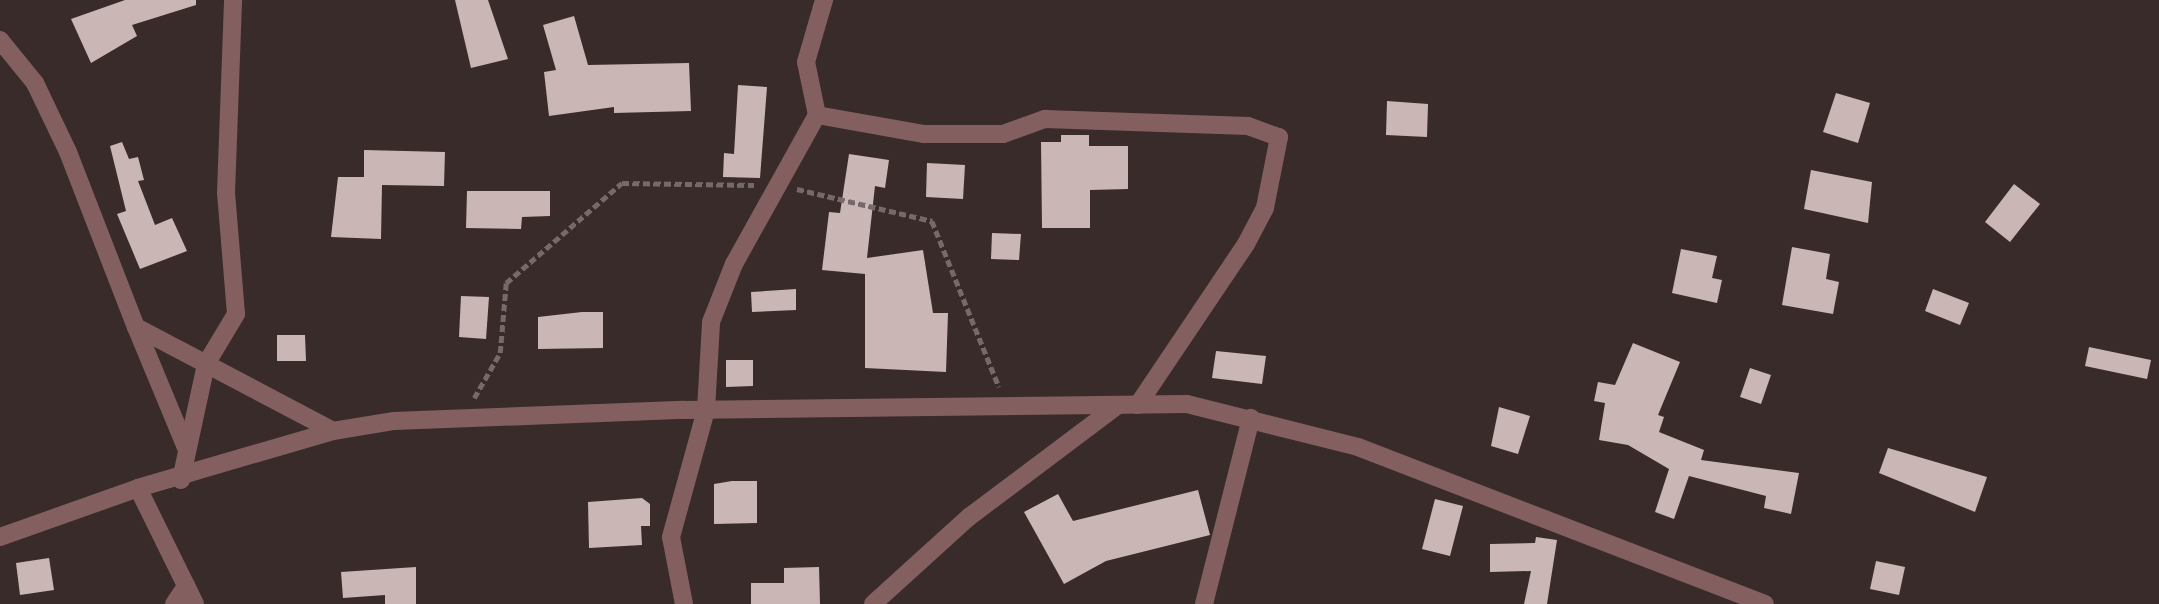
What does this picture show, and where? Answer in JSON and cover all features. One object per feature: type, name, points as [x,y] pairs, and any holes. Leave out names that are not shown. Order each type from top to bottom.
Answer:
[{"type":"street","points":[[181,480],[206,364],[236,314],[226,193],[233,0]]},
{"type":"street","points":[[684,604],[671,537],[706,410],[711,322],[778,184],[817,115],[806,62],[824,0]]},
{"type":"street","points":[[0,40],[35,83],[68,152],[187,450]]},
{"type":"street","points":[[817,115],[924,134],[1003,134],[1045,119],[1248,126],[1279,137],[1265,208],[1246,244],[1138,405]]},
{"type":"street","points":[[136,327],[333,431]]},
{"type":"street","points":[[0,537],[138,488],[181,480],[333,431],[463,416],[706,410],[1009,410],[1187,404],[1358,447],[1765,604]]},
{"type":"street","points":[[873,604],[969,517],[1116,406]]},
{"type":"street","points":[[1205,604],[1251,418]]},
{"type":"street","points":[[138,488],[195,604]]},
{"type":"street","points":[[174,604],[186,586]]},
{"type":"path","points":[[463,416],[500,353],[506,283],[622,183],[778,184],[932,221],[1009,410]]},
{"type":"building","points":[[125,0],[196,0],[196,5],[132,25],[137,36],[91,63],[71,19]]},
{"type":"building","points":[[455,0],[488,0],[508,59],[471,68]]},
{"type":"building","points":[[574,16],[588,65],[689,63],[691,111],[614,113],[614,107],[549,116],[544,72],[556,70],[543,25]]},
{"type":"building","points":[[738,85],[767,87],[760,178],[723,177],[724,153],[734,154]]},
{"type":"building","points":[[1836,93],[1870,103],[1858,143],[1823,132]]},
{"type":"building","points":[[1387,101],[1428,104],[1427,137],[1386,135]]},
{"type":"building","points":[[1061,135],[1089,135],[1089,146],[1128,146],[1128,189],[1090,190],[1090,228],[1042,228],[1041,142],[1061,142]]},
{"type":"building","points":[[122,142],[129,159],[138,157],[144,180],[138,181],[155,225],[172,218],[187,251],[140,269],[117,214],[126,211],[110,146]]},
{"type":"building","points":[[364,150],[445,152],[444,186],[382,185],[381,239],[331,237],[338,177],[364,177]]},
{"type":"building","points":[[849,154],[889,160],[885,188],[875,186],[867,258],[923,250],[933,313],[948,313],[946,372],[865,368],[865,274],[822,270],[829,212],[840,213]]},
{"type":"building","points":[[927,163],[965,165],[963,199],[926,197]]},
{"type":"building","points":[[1811,170],[1872,182],[1868,223],[1804,209]]},
{"type":"building","points":[[2014,184],[2040,204],[2010,242],[1985,222]]},
{"type":"building","points":[[467,191],[550,191],[550,216],[522,217],[521,229],[466,228]]},
{"type":"building","points":[[992,233],[1021,234],[1019,260],[991,259]]},
{"type":"building","points":[[1792,247],[1830,254],[1826,279],[1839,282],[1833,314],[1782,305]]},
{"type":"building","points":[[1681,249],[1717,256],[1712,278],[1722,280],[1717,303],[1672,293]]},
{"type":"building","points":[[796,289],[796,310],[752,312],[751,292]]},
{"type":"building","points":[[1933,289],[1969,303],[1960,325],[1925,311]]},
{"type":"building","points":[[461,296],[489,297],[486,339],[459,337]]},
{"type":"building","points":[[603,312],[603,348],[538,349],[538,317]]},
{"type":"building","points":[[277,335],[305,335],[306,361],[277,361]]},
{"type":"building","points":[[1633,343],[1680,362],[1658,415],[1664,417],[1659,432],[1704,450],[1701,460],[1799,473],[1791,514],[1764,508],[1766,496],[1689,476],[1674,519],[1655,512],[1669,469],[1628,445],[1599,440],[1605,403],[1594,401],[1598,382],[1615,385]]},
{"type":"building","points":[[2089,347],[2151,360],[2147,379],[2085,366]]},
{"type":"building","points":[[1216,351],[1266,356],[1262,384],[1212,378]]},
{"type":"building","points":[[726,360],[753,360],[753,386],[726,387]]},
{"type":"building","points":[[1750,368],[1771,375],[1761,404],[1740,397]]},
{"type":"building","points":[[1499,407],[1530,416],[1518,454],[1491,446]]},
{"type":"building","points":[[1888,448],[1987,477],[1975,512],[1879,473]]},
{"type":"building","points":[[757,481],[757,523],[714,524],[714,484]]},
{"type":"building","points":[[1198,490],[1210,535],[1106,561],[1064,584],[1024,512],[1058,494],[1073,521]]},
{"type":"building","points":[[642,498],[650,504],[650,526],[641,526],[642,545],[589,548],[588,502]]},
{"type":"building","points":[[1435,499],[1463,506],[1450,556],[1422,549]]},
{"type":"building","points":[[1536,537],[1557,540],[1547,604],[1524,604],[1531,571],[1490,572],[1490,544],[1535,543]]},
{"type":"building","points":[[49,558],[54,590],[20,595],[16,563]]},
{"type":"building","points":[[1876,561],[1905,567],[1899,595],[1870,589]]},
{"type":"building","points":[[416,567],[416,604],[385,604],[385,595],[343,598],[341,572]]},
{"type":"building","points":[[819,567],[820,604],[751,604],[751,583],[784,583],[784,568]]}]
